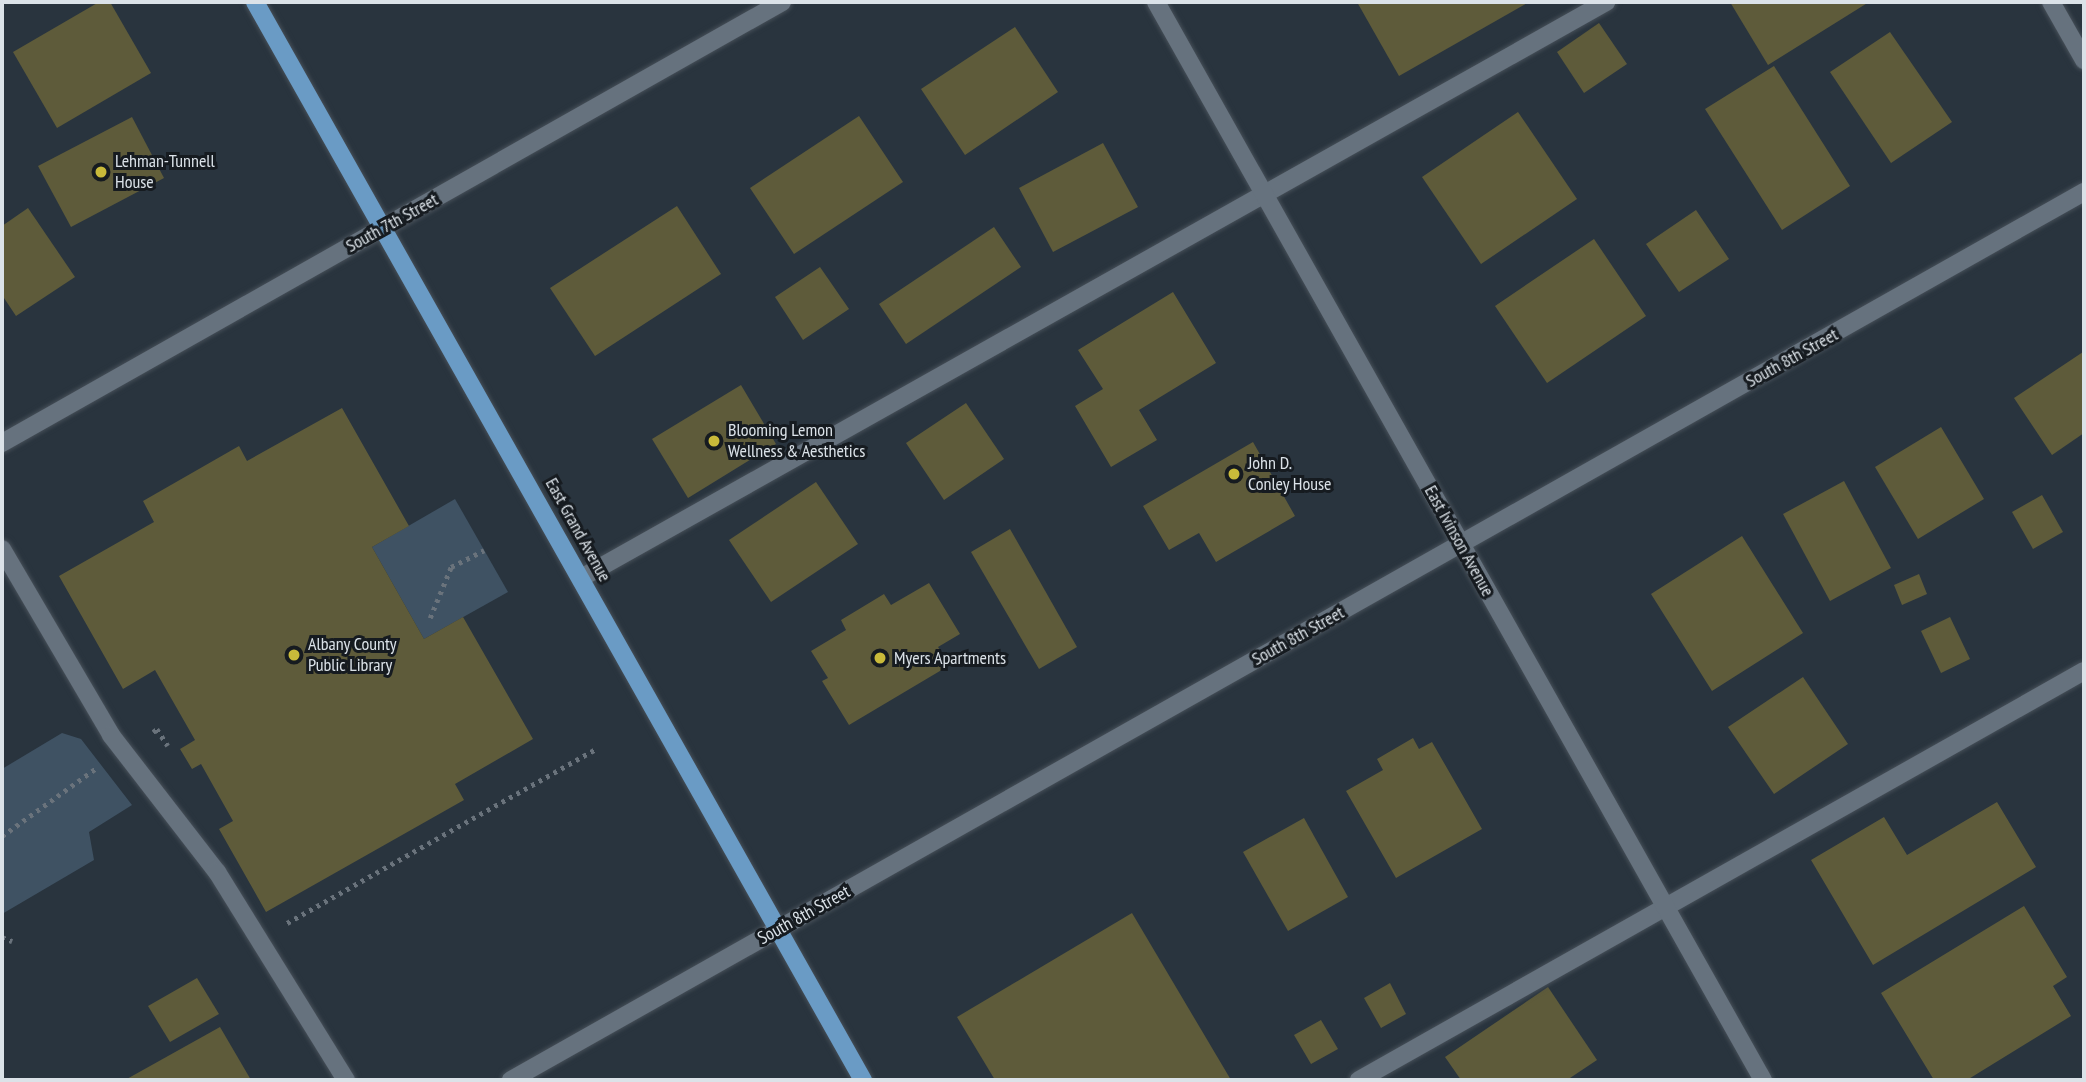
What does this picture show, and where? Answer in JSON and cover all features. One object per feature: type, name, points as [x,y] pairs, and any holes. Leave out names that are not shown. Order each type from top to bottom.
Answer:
[{"type":"main road","name":"East Grand Avenue","points":[[255,2],[863,1080]]},
{"type":"street","name":"South 7th Street","points":[[2,443],[782,2]]},
{"type":"street","name":"East Ivinson Avenue","points":[[1156,2],[1763,1080]]},
{"type":"street","points":[[581,578],[1606,2]]},
{"type":"street","points":[[2051,2],[2084,60]]},
{"type":"street","name":"South 8th Street","points":[[511,1080],[2084,192]]},
{"type":"street","points":[[2,550],[111,735],[218,872],[346,1080]]},
{"type":"street","points":[[1359,1080],[2084,671]]},
{"type":"path","points":[[430,618],[451,567],[484,550]]},
{"type":"path","points":[[144,737],[158,729],[171,752]]},
{"type":"path","points":[[2,835],[98,767],[111,735]]},
{"type":"path","points":[[284,924],[597,748]]},
{"type":"path","points":[[2,937],[12,941]]},
{"type":"shaded area","points":[[455,499],[508,592],[424,639],[372,547]]},
{"type":"shaded area","points":[[62,733],[81,739],[132,805],[89,832],[94,860],[2,914],[2,769]]},
{"type":"building","points":[[99,2],[110,2],[151,73],[57,128],[13,52]]},
{"type":"building","points":[[1357,2],[1529,2],[1399,76]]},
{"type":"building","points":[[1730,2],[1869,2],[1768,65]]},
{"type":"building","points":[[1599,23],[1627,64],[1584,93],[1557,52]]},
{"type":"building","points":[[1015,27],[1058,92],[965,155],[921,89]]},
{"type":"building","points":[[1890,32],[1952,122],[1891,163],[1830,72]]},
{"type":"building","points":[[1774,66],[1850,186],[1782,230],[1705,109]]},
{"type":"building","points":[[1518,112],[1577,199],[1481,264],[1422,177]]},
{"type":"building","points":[[859,116],[903,182],[794,254],[750,188]]},
{"type":"building","name":"Lehman-Tunnell House","points":[[132,117],[164,178],[71,227],[38,166]]},
{"type":"building","points":[[1103,143],[1138,207],[1053,252],[1019,188]]},
{"type":"building","points":[[677,206],[721,274],[595,356],[550,288]]},
{"type":"building","points":[[28,208],[75,277],[16,316],[2,295],[2,226]]},
{"type":"building","points":[[1696,210],[1729,259],[1679,292],[1646,244]]},
{"type":"building","points":[[994,227],[1021,267],[906,344],[879,304]]},
{"type":"building","points":[[1594,239],[1646,316],[1547,383],[1495,306]]},
{"type":"building","points":[[820,267],[849,309],[803,340],[775,297]]},
{"type":"building","points":[[1173,292],[1216,363],[1139,410],[1157,440],[1111,467],[1075,406],[1103,389],[1078,350]]},
{"type":"building","points":[[2083,352],[2084,433],[2052,455],[2014,398]]},
{"type":"building","name":"Blooming Lemon Wellness & Aesthetics","points":[[741,385],[776,444],[688,498],[652,439]]},
{"type":"building","points":[[966,403],[1004,459],[944,500],[906,443]]},
{"type":"building","name":"Albany County Public Library","points":[[342,408],[409,526],[372,547],[424,639],[463,617],[533,739],[455,784],[464,800],[266,912],[219,829],[233,821],[201,764],[192,769],[180,749],[195,740],[155,670],[123,689],[59,576],[154,522],[143,501],[239,446],[247,461]]},
{"type":"building","points":[[1941,427],[1984,499],[1918,539],[1875,467]]},
{"type":"building","name":"John D. Conley House","points":[[1253,442],[1295,516],[1216,562],[1199,533],[1169,550],[1143,506]]},
{"type":"building","points":[[1844,481],[1891,568],[1830,601],[1783,514]]},
{"type":"building","points":[[816,482],[858,544],[771,602],[729,540]]},
{"type":"building","points":[[2042,495],[2063,532],[2033,549],[2012,512]]},
{"type":"building","points":[[1010,529],[1077,647],[1039,669],[971,552]]},
{"type":"building","points":[[1742,536],[1803,633],[1712,691],[1651,594]]},
{"type":"building","points":[[1919,574],[1927,594],[1902,605],[1894,585]]},
{"type":"building","name":"Myers Apartments","points":[[929,583],[960,634],[938,647],[950,665],[849,725],[822,681],[828,678],[811,651],[846,630],[841,620],[884,594],[891,605]]},
{"type":"building","points":[[1950,617],[1970,659],[1941,673],[1921,631]]},
{"type":"building","points":[[1803,677],[1848,744],[1774,794],[1728,727]]},
{"type":"building","points":[[1413,738],[1419,749],[1432,742],[1482,829],[1396,878],[1346,791],[1383,770],[1377,759]]},
{"type":"building","points":[[1997,802],[2036,867],[1873,965],[1811,860],[1884,817],[1907,855]]},
{"type":"building","points":[[1304,818],[1348,897],[1288,931],[1243,852]]},
{"type":"building","points":[[2024,906],[2067,977],[2053,986],[2071,1016],[1967,1080],[1934,1080],[1881,993]]},
{"type":"building","points":[[1132,913],[1231,1080],[995,1080],[957,1017]]},
{"type":"building","points":[[197,978],[219,1014],[170,1042],[148,1006]]},
{"type":"building","points":[[1390,983],[1406,1014],[1381,1028],[1364,998]]},
{"type":"building","points":[[1548,987],[1597,1060],[1567,1080],[1461,1080],[1445,1057]]},
{"type":"building","points":[[1321,1020],[1338,1049],[1311,1064],[1294,1035]]},
{"type":"building","points":[[220,1027],[251,1080],[125,1080]]},
{"type":"place","name":"Lehman-Tunnell House","points":[[101,172]]},
{"type":"place","name":"Blooming Lemon Wellness & Aesthetics","points":[[714,441]]},
{"type":"place","name":"John D. Conley House","points":[[1234,474]]},
{"type":"place","name":"Albany County Public Library","points":[[294,655]]},
{"type":"place","name":"Myers Apartments","points":[[880,658]]}]
